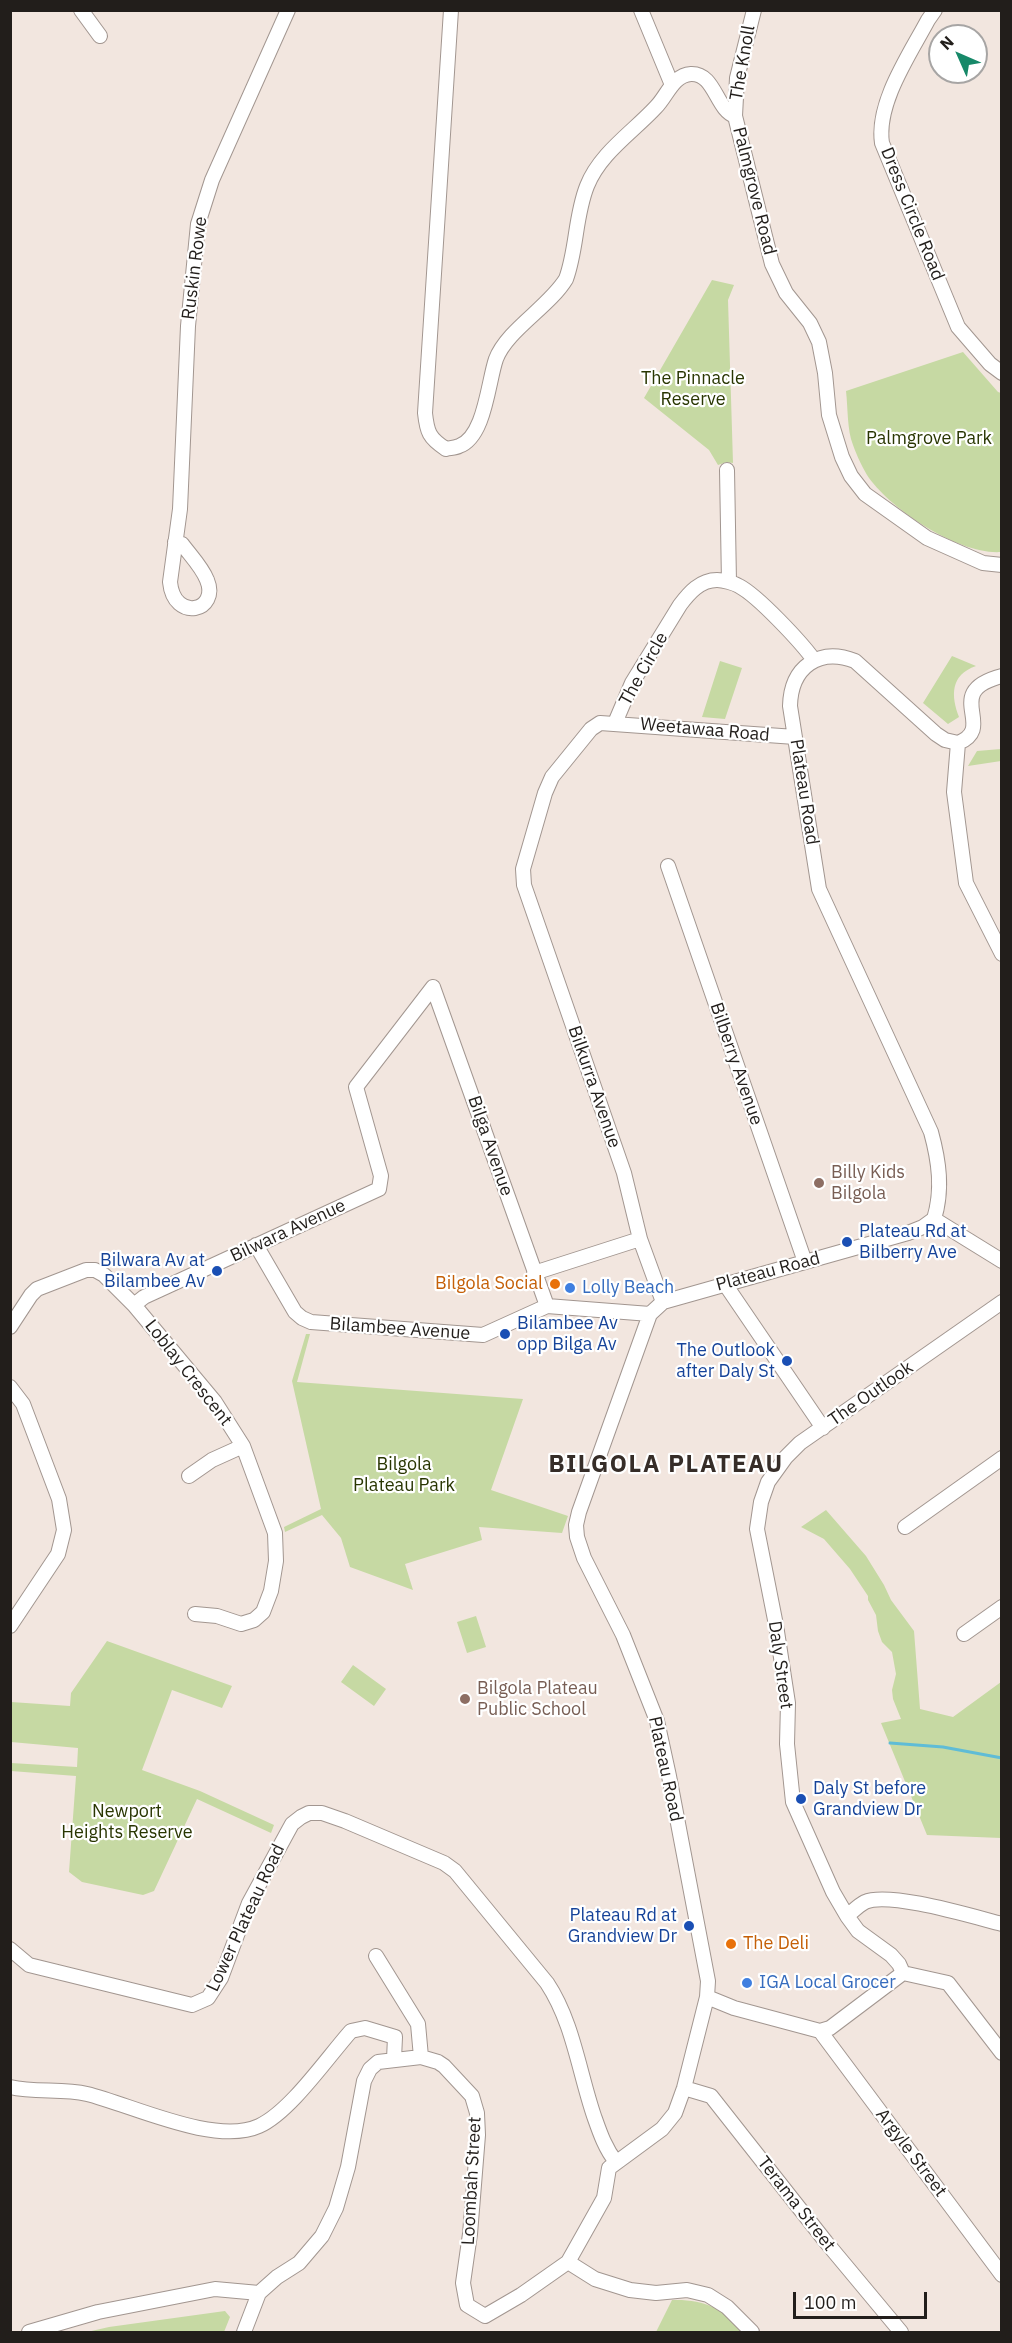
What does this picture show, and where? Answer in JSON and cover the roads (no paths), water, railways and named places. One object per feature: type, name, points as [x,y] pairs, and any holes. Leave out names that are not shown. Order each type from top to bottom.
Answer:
[{"type":"street","points":[[81,10],[100,36]]},
{"type":"street","name":"Ruskin Rowe","points":[[175,542],[180,509],[188,326],[198,224],[212,180],[288,10]]},
{"type":"street","points":[[451,10],[425,413],[426,427],[432,441],[446,449],[462,446],[475,432],[484,410],[497,357],[515,333],[560,290],[566,279],[584,196],[592,175],[614,147],[657,106],[672,85],[641,10]]},
{"type":"street","name":"The Knoll","points":[[735,116],[737,78],[754,10]]},
{"type":"street","name":"Dress Circle Road","points":[[935,10],[888,97],[881,131],[882,143],[958,327],[990,364],[1002,373]]},
{"type":"street","name":"Palmgrove Road","points":[[672,85],[676,79],[685,76],[692,74],[700,76],[709,83],[727,111],[735,116],[772,264],[786,293],[810,323],[819,342],[829,415],[842,457],[851,476],[865,494],[927,538],[983,563],[1002,565]]},
{"type":"street","points":[[727,470],[729,582],[739,585],[751,595],[805,646],[814,660],[829,656],[842,656],[855,661],[936,734],[945,740],[958,743],[970,735],[974,729],[970,699],[974,688],[981,682],[1002,676]]},
{"type":"street","name":"The Circle","points":[[524,872],[545,792],[552,777],[591,729],[600,723],[615,723],[632,683],[690,593],[703,583],[717,579],[729,582]]},
{"type":"street","name":"Plateau Road","points":[[616,2162],[662,2129],[675,2113],[684,2088],[707,1997],[705,1969],[657,1721],[623,1635],[603,1592],[590,1571],[577,1538],[576,1525],[579,1512],[650,1314],[663,1302],[908,1233],[934,1219],[940,1194],[938,1154],[934,1143],[819,889],[790,695],[795,679],[814,660]]},
{"type":"street","name":"Weetawaa Road","points":[[615,723],[795,737]]},
{"type":"street","points":[[958,743],[954,792],[966,883],[989,933],[1002,954]]},
{"type":"street","name":"Bilberry Avenue","points":[[668,866],[805,1262]]},
{"type":"street","name":"Bilkurra Avenue","points":[[524,872],[524,885],[624,1173],[640,1239],[663,1302]]},
{"type":"street","name":"Bilwara Avenue","points":[[134,1305],[144,1297],[379,1189],[381,1176],[356,1087],[434,987]]},
{"type":"street","name":"Bilga Avenue","points":[[434,987],[547,1306]]},
{"type":"street","points":[[934,1219],[1002,1261]]},
{"type":"street","points":[[534,1273],[640,1239]]},
{"type":"street","name":"Bilambee Avenue","points":[[256,1245],[295,1312],[311,1322],[483,1335],[547,1306],[650,1314]]},
{"type":"street","points":[[10,1327],[31,1295],[86,1270],[95,1270],[104,1275],[134,1305]]},
{"type":"street","name":"The Outlook","points":[[725,1284],[823,1428],[1002,1302]]},
{"type":"street","name":"Loblay Crescent","points":[[134,1305],[215,1402],[243,1446],[275,1533],[276,1561],[271,1591],[263,1612],[254,1620],[241,1624],[217,1616],[195,1614]]},
{"type":"street","points":[[10,1387],[23,1404],[59,1499],[64,1530],[58,1554],[10,1626]]},
{"type":"street","name":"Daly Street","points":[[823,1428],[800,1443],[786,1457],[768,1482],[761,1502],[757,1529],[776,1625],[788,1703],[787,1744],[793,1802],[833,1892],[847,1916],[858,1931],[891,1954],[903,1973]]},
{"type":"street","points":[[189,1476],[212,1460],[243,1446]]},
{"type":"street","points":[[905,1527],[1002,1458]]},
{"type":"street","points":[[964,1634],[1002,1607]]},
{"type":"street","name":"Lower Plateau Road","points":[[10,1950],[29,1965],[192,2005],[208,1998],[221,1978],[249,1903],[292,1824],[309,1813],[322,1813],[345,1821],[444,1863],[455,1871],[547,1983],[560,2002],[599,2130],[607,2151],[616,2162]]},
{"type":"street","points":[[847,1916],[866,1902],[895,1900],[955,1911],[1002,1924]]},
{"type":"street","points":[[244,2332],[259,2294],[277,2277],[299,2263],[322,2236],[336,2208],[348,2167],[364,2081],[370,2069],[378,2062],[422,2057],[418,2024],[376,1956]]},
{"type":"street","points":[[707,1997],[734,2008],[820,2031],[830,2028],[903,1973],[948,1983],[1002,2053]]},
{"type":"street","points":[[10,2087],[85,2093],[166,2121],[231,2131],[258,2126],[279,2112],[351,2031],[365,2028],[395,2037],[394,2059]]},
{"type":"street","name":"Argyle Street","points":[[820,2031],[1002,2275]]},
{"type":"street","name":"Loombah Street","points":[[422,2057],[444,2066],[472,2096],[477,2113],[475,2190],[463,2283],[467,2305],[485,2316],[514,2300],[568,2262],[600,2207],[606,2189],[607,2174],[616,2162]]},
{"type":"street","name":"Terama Street","points":[[684,2088],[711,2096],[826,2242],[901,2332]]},
{"type":"street","points":[[568,2262],[595,2280],[630,2290],[656,2293],[687,2290],[708,2295],[727,2307],[752,2332]]},
{"type":"street","points":[[29,2332],[98,2312],[215,2289],[259,2294]]},
{"type":"waterway","points":[[890,1743],[943,1747],[1002,1758]]},
{"type":"place","name":"Billy Kids Bilgola","points":[[819,1183]]},
{"type":"place","name":"Plateau Rd at Bilberry Ave","points":[[847,1242]]},
{"type":"place","name":"Bilwara Av at Bilambee Av","points":[[217,1271]]},
{"type":"place","name":"Bilgola Social","points":[[555,1284]]},
{"type":"place","name":"Lolly Beach","points":[[570,1288]]},
{"type":"place","name":"Bilambee Av opp Bilga Av","points":[[505,1334]]},
{"type":"place","name":"The Outlook after Daly St","points":[[787,1361]]},
{"type":"place","name":"Bilgola Plateau Public School","points":[[465,1699]]},
{"type":"place","name":"Daly St before Grandview Dr","points":[[801,1799]]},
{"type":"place","name":"Plateau Rd at Grandview Dr","points":[[689,1926]]},
{"type":"place","name":"The Deli","points":[[731,1944]]},
{"type":"place","name":"IGA Local Grocer","points":[[747,1983]]},
{"type":"district","name":"BILGOLA PLATEAU","points":[[666,1465]]},
{"type":"park label","name":"The Pinnacle Reserve","points":[[693,389]]},
{"type":"park label","name":"Palmgrove Park","points":[[929,439]]},
{"type":"park label","name":"Bilgola Plateau Park","points":[[404,1475]]},
{"type":"park label","name":"Newport Heights Reserve","points":[[127,1822]]}]
